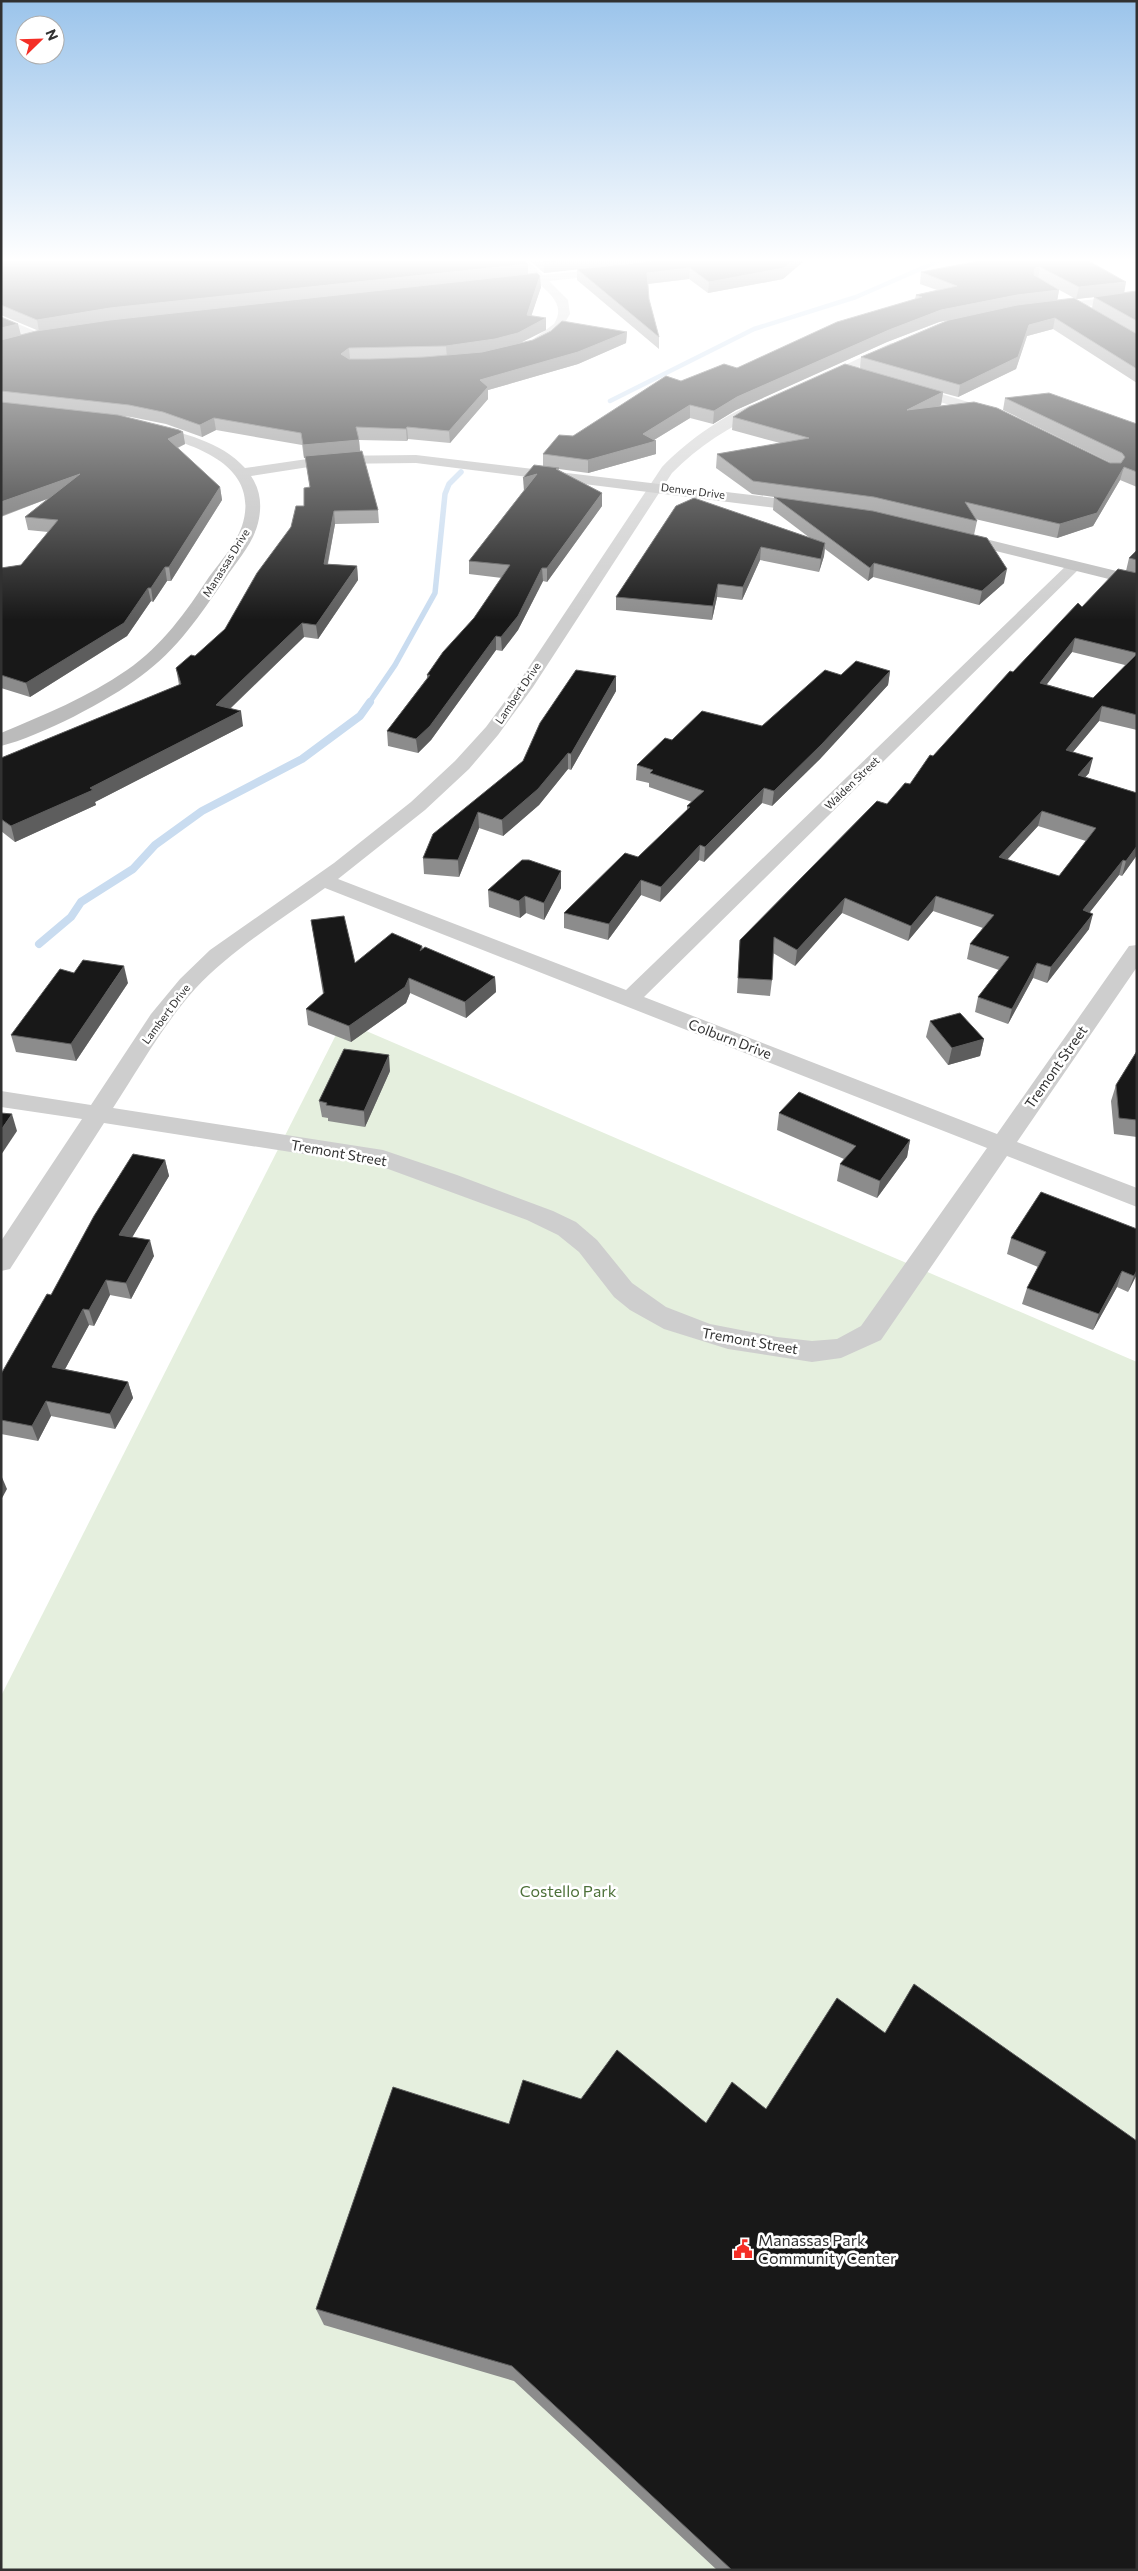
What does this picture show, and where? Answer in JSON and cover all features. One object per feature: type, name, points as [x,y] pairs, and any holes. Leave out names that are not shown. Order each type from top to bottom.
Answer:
[{"type":"street","points":[[801,389],[821,380]]},
{"type":"street","points":[[896,384],[977,408],[1009,420]]},
{"type":"street","name":"Lambert Drive","points":[[1,1262],[159,1019],[188,984],[218,955],[323,880],[436,790],[462,765],[492,731],[524,687],[654,487],[685,450],[742,415],[776,400]]},
{"type":"street","name":"Manassas Drive","points":[[1,740],[70,710],[119,683],[164,648],[187,623],[244,538],[250,524],[254,508],[252,493],[242,473],[225,458],[194,441],[134,426]]},
{"type":"street","name":"Denver Drive","points":[[242,473],[328,460],[391,458],[450,462],[825,509]]},
{"type":"street","points":[[940,533],[1137,581]]},
{"type":"street","name":"Walden Street","points":[[630,1000],[1074,566]]},
{"type":"street","name":"Colburn Drive","points":[[323,880],[1137,1198]]},
{"type":"street","name":"Tremont Street","points":[[1,1099],[383,1158],[441,1177],[552,1221],[575,1233],[593,1250],[604,1269],[620,1288],[647,1310],[680,1326],[716,1338],[821,1352],[840,1349],[871,1333],[1137,951]]},
{"type":"green space","name":"Costello Park","points":[[343,1021],[1137,1362],[1137,2570],[1,2570],[1,1696]]},
{"type":"building","points":[[1,380],[480,380],[488,387],[449,431],[407,427],[406,429],[356,427],[359,440],[303,445],[301,433],[214,418],[200,425],[163,412],[129,405],[1,391]]},
{"type":"building","points":[[660,380],[776,380],[737,397],[714,411],[690,405],[643,434],[656,441],[588,460],[543,454],[559,435],[573,436]]},
{"type":"building","points":[[809,380],[901,380],[943,392],[907,410],[974,402],[997,408],[1110,463],[1121,463],[1125,457],[1122,453],[1005,398],[1049,393],[1137,424],[1137,472],[1124,467],[1097,513],[1060,524],[965,502],[977,521],[874,497],[753,481],[717,454],[809,438],[733,417],[749,407]]},
{"type":"building","points":[[942,380],[970,380],[960,385]]},
{"type":"building","points":[[1,402],[118,415],[179,430],[183,432],[168,439],[220,487],[169,567],[165,567],[151,588],[148,588],[124,623],[26,683],[1,675],[1,568],[21,565],[58,520],[25,517],[80,474],[1,502]]},
{"type":"building","points":[[362,451],[378,510],[334,511],[324,564],[357,566],[316,625],[302,623],[216,705],[241,711],[90,788],[93,790],[11,826],[1,819],[1,758],[181,684],[176,668],[191,655],[195,656],[225,629],[257,573],[291,527],[296,506],[304,506],[304,488],[310,487],[305,456]]},
{"type":"building","points":[[534,465],[559,468],[556,469],[602,493],[547,568],[542,568],[518,616],[501,637],[496,636],[430,726],[416,739],[387,731],[430,675],[427,675],[443,652],[474,618],[510,565],[469,561],[537,474],[523,478]]},
{"type":"building","points":[[774,497],[873,511],[987,538],[1007,569],[982,591],[874,563],[870,568]]},
{"type":"building","points":[[694,498],[825,543],[821,559],[761,547],[743,587],[718,584],[713,606],[616,597],[676,506]]},
{"type":"building","points":[[1137,550],[1137,560],[1129,558]]},
{"type":"building","points":[[1118,569],[1137,573],[1137,653],[1075,638],[1040,683],[1093,698],[1137,654],[1137,715],[1102,706],[1066,750],[1093,758],[1078,775],[1137,793],[1137,846],[1126,861],[1123,860],[1083,910],[1093,914],[1051,967],[1037,963],[1012,1009],[978,997],[1009,957],[970,944],[994,915],[936,896],[911,926],[845,898],[797,950],[774,937],[772,980],[738,978],[740,940],[877,801],[887,804],[905,783],[910,784],[930,755],[933,756],[1010,671],[1013,672],[1078,603],[1082,607]],"holes":[[[1042,811],[1096,828],[1059,876],[999,857]]]},
{"type":"building","points":[[856,661],[890,671],[822,744],[774,791],[764,788],[705,847],[700,845],[661,887],[641,880],[609,924],[564,913],[625,853],[638,857],[704,791],[650,773],[653,770],[637,765],[665,738],[672,740],[702,711],[762,726],[825,670],[841,675]]},
{"type":"building","points":[[576,670],[616,676],[571,754],[568,753],[538,789],[502,820],[478,812],[458,860],[423,858],[433,834],[523,761],[540,723]]},
{"type":"building","points":[[522,860],[529,860],[561,871],[544,903],[525,896],[519,901],[488,890]]},
{"type":"building","points":[[344,916],[355,963],[392,933],[422,946],[420,951],[425,947],[495,977],[465,1002],[409,978],[405,987],[349,1026],[306,1009],[324,993],[311,920]]},
{"type":"building","points":[[83,960],[124,966],[71,1044],[11,1035],[60,969],[74,973]]},
{"type":"building","points":[[960,1013],[984,1039],[952,1048],[930,1021]]},
{"type":"building","points":[[344,1049],[389,1055],[364,1111],[326,1105],[327,1103],[319,1101]]},
{"type":"building","points":[[1137,1051],[1137,1120],[1119,1118],[1116,1085]]},
{"type":"building","points":[[799,1092],[910,1140],[880,1181],[840,1164],[856,1146],[779,1113]]},
{"type":"building","points":[[1,1113],[12,1114],[1,1130]]},
{"type":"building","points":[[133,1154],[165,1160],[119,1235],[150,1240],[126,1283],[106,1280],[89,1310],[83,1309],[52,1367],[128,1382],[110,1414],[46,1401],[32,1426],[1,1420],[1,1374],[47,1294],[51,1295],[94,1216]]},
{"type":"building","points":[[1041,1192],[1137,1229],[1137,1270],[1134,1276],[1122,1271],[1099,1314],[1027,1288],[1046,1252],[1011,1238]]},
{"type":"building","name":"Manassas Park Community Center","points":[[914,1984],[1137,2141],[1137,2570],[732,2570],[512,2366],[316,2309],[393,2087],[509,2124],[523,2080],[581,2099],[617,2050],[706,2123],[732,2082],[766,2109],[837,1998],[885,2033]]},
{"type":"waterway","points":[[610,401],[652,380]]},
{"type":"waterway","points":[[369,703],[395,665],[435,593],[445,494],[449,484],[461,472]]},
{"type":"waterway","points":[[39,944],[71,917],[81,902],[133,869],[155,845],[202,811],[302,759],[360,716],[370,702]]},
{"type":"place","name":"Manassas Park Community Center","points":[[743,2249]]}]
